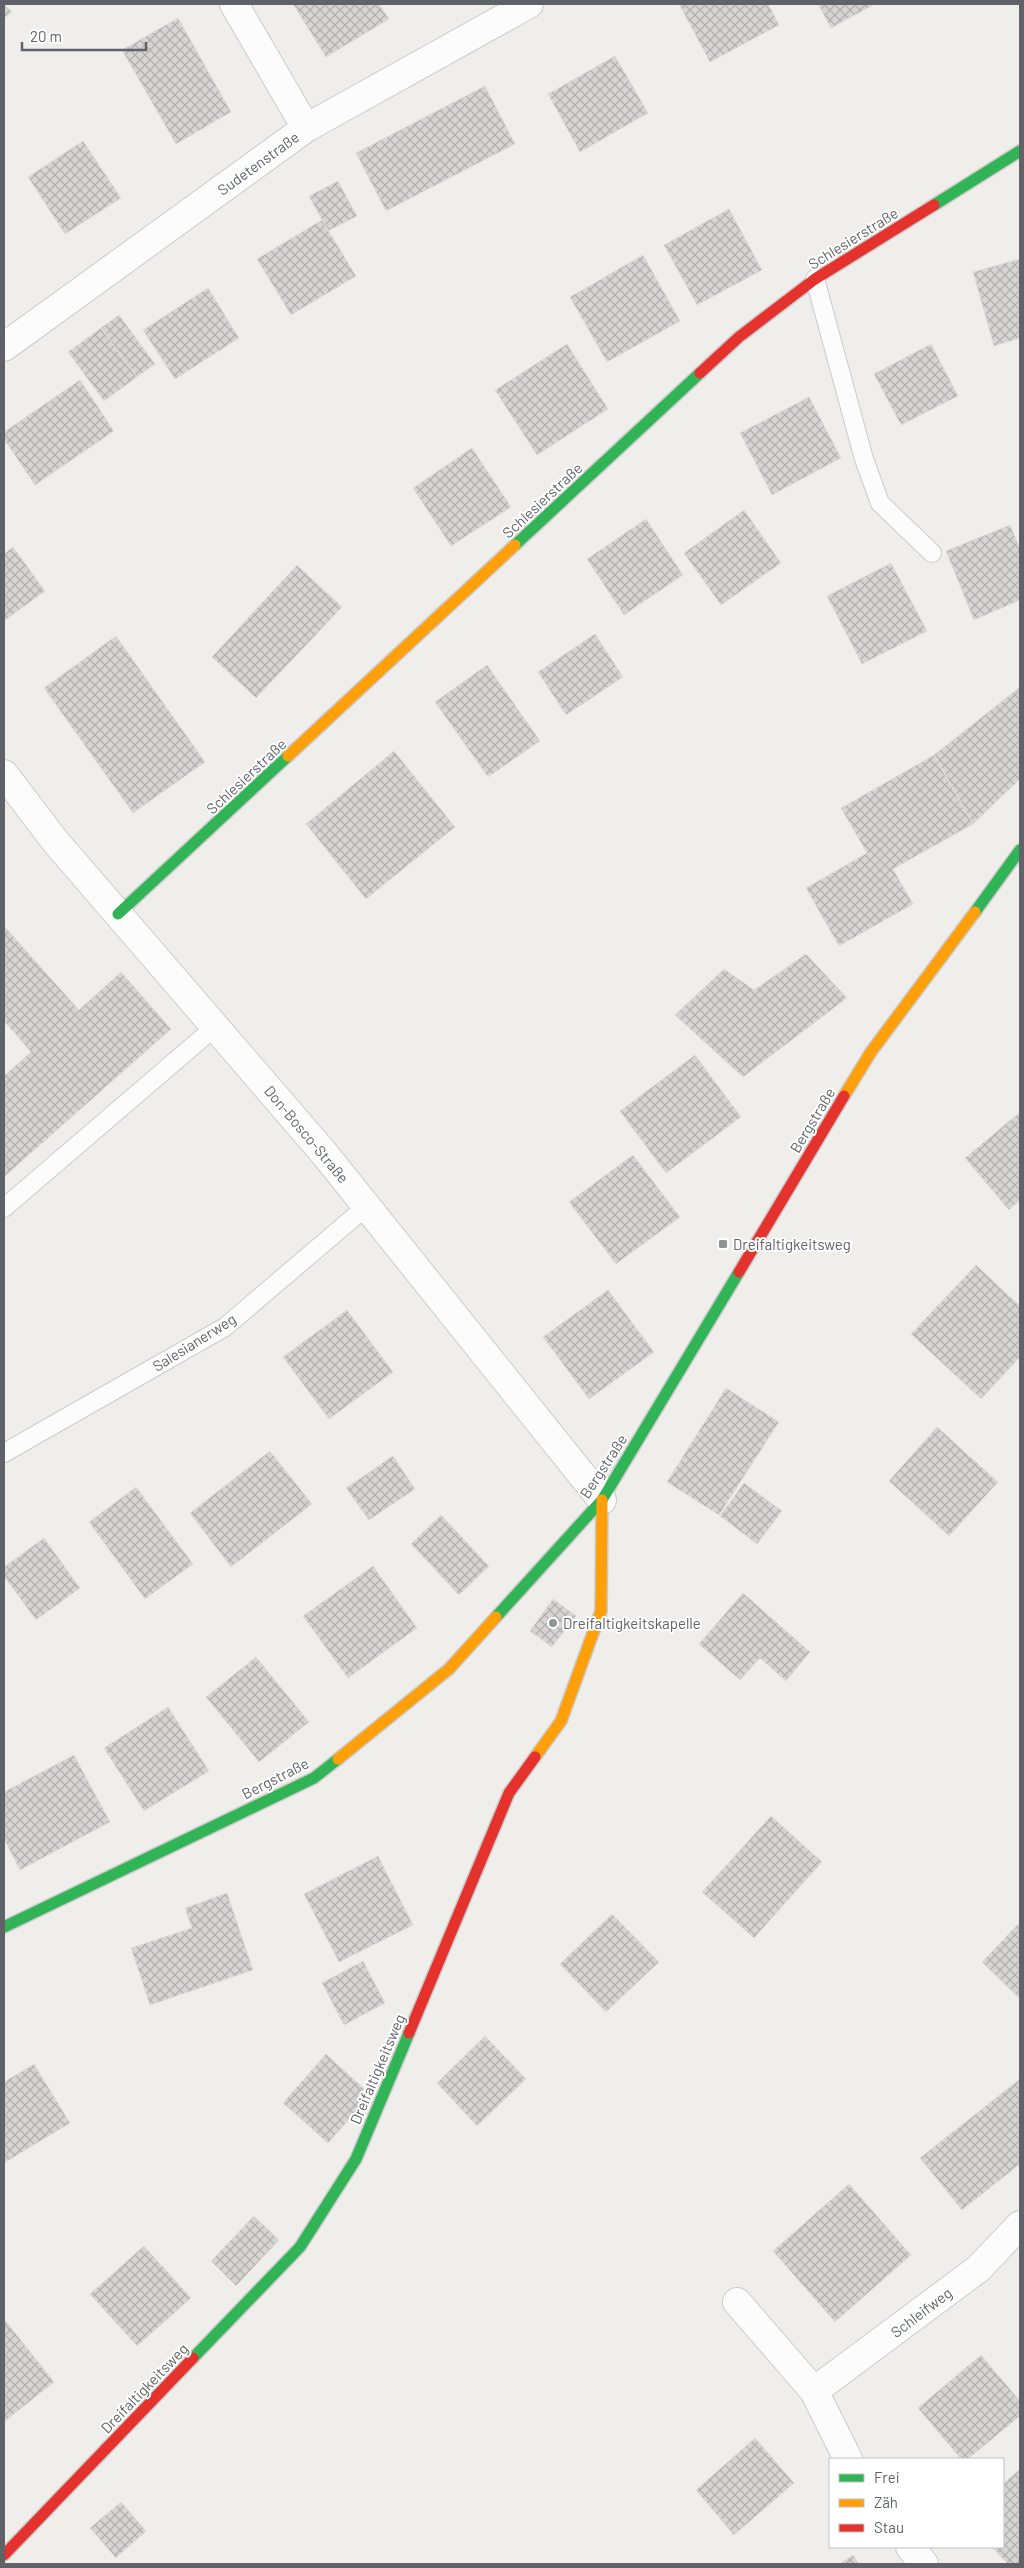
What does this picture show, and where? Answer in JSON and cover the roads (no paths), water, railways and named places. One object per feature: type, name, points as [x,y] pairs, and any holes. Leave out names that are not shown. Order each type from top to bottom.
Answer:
[{"type":"street","points":[[234,4],[306,128]]},
{"type":"street","name":"Sudetenstraße","points":[[4,347],[306,128],[529,4]]},
{"type":"street","name":"Schlesierstraße","points":[[118,914],[739,337],[815,279],[1020,151]]},
{"type":"street","name":"Don-Bosco-Straße","points":[[4,774],[55,841],[367,1206],[602,1500]]},
{"type":"street","name":"Bergstraße","points":[[4,1927],[314,1778],[449,1669],[602,1500],[870,1052],[1019,853]]},
{"type":"street","name":"Dreifaltigkeitsweg","points":[[4,2555],[300,2247],[356,2159],[509,1793],[561,1721],[601,1611],[602,1500]]},
{"type":"street","name":"Schleifweg","points":[[814,2391],[978,2269],[1020,2225]]},
{"type":"street","points":[[737,2302],[814,2391],[848,2458]]},
{"type":"street","points":[[911,2548],[924,2564]]},
{"type":"lane","points":[[815,279],[864,459],[880,503],[932,553]]},
{"type":"lane","points":[[4,1208],[215,1026]]},
{"type":"lane","name":"Salesianerweg","points":[[4,1453],[225,1327],[367,1206]]},
{"type":"place","name":"Dreifaltigkeitsweg","points":[[723,1244]]},
{"type":"place","name":"Dreifaltigkeitskapelle","points":[[553,1623]]}]
